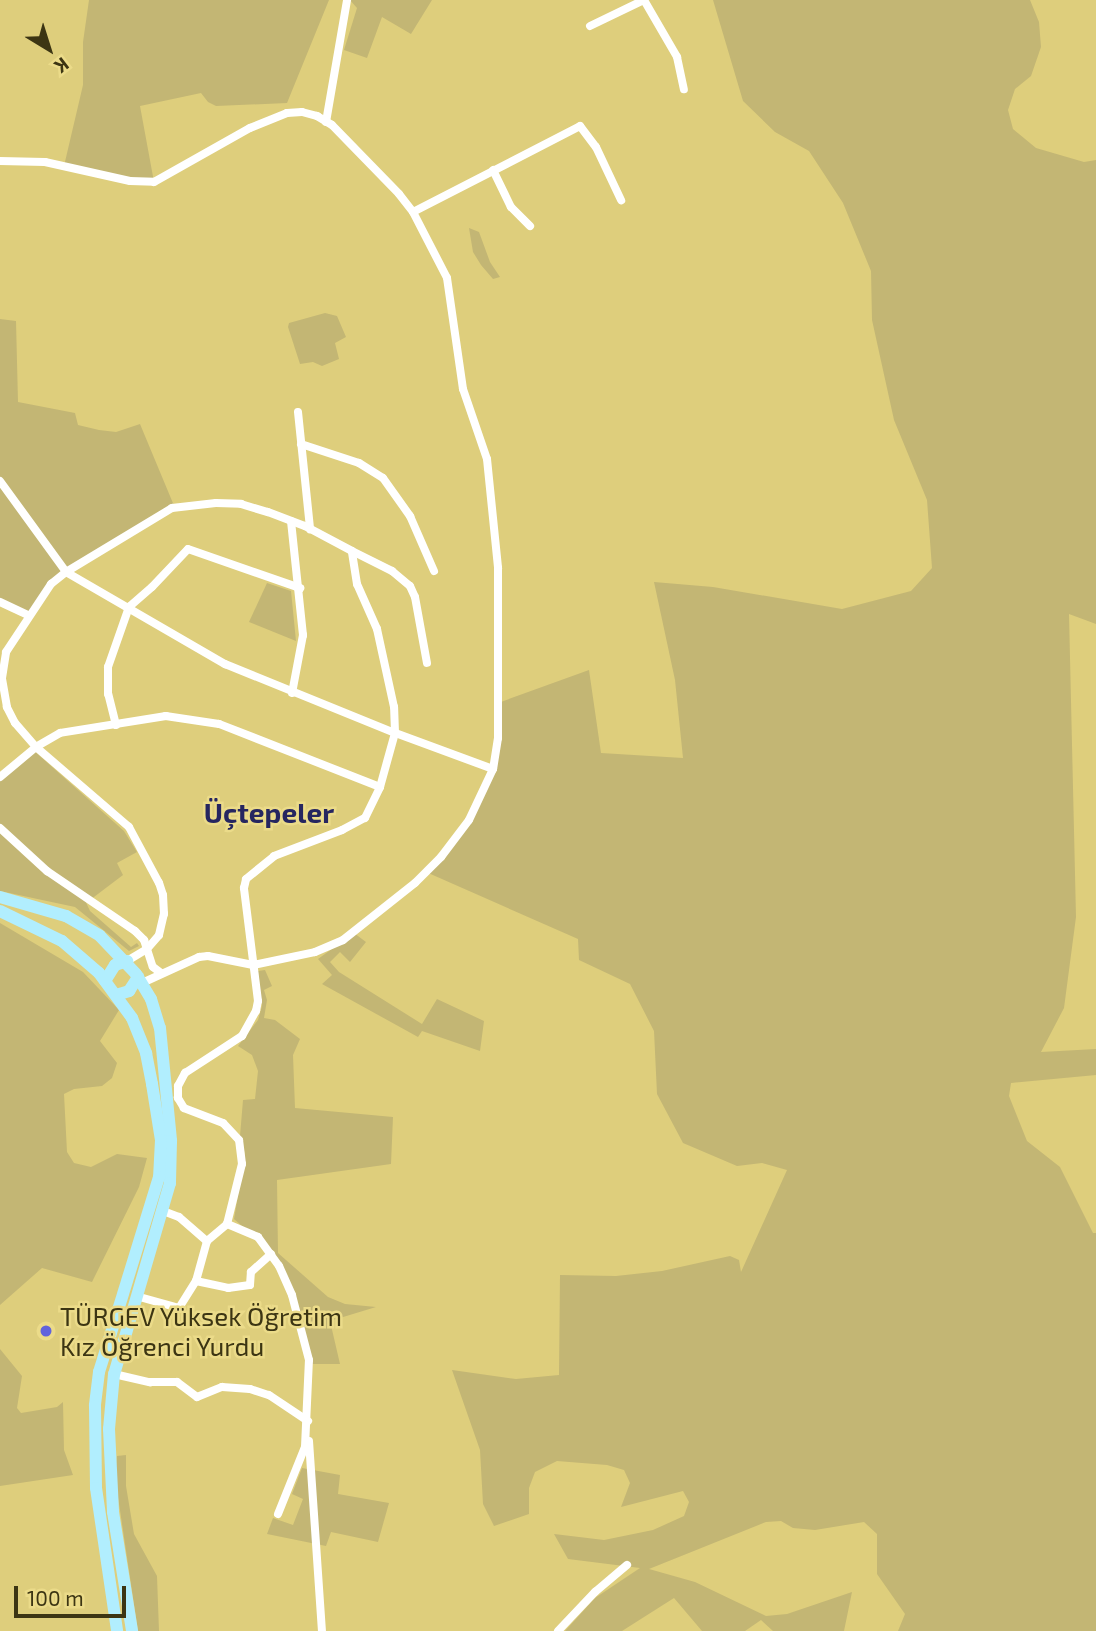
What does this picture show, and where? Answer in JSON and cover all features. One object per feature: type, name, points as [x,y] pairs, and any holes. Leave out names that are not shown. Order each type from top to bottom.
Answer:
[{"type":"main road","points":[[0,897],[78,921],[100,936],[127,961],[140,980],[151,999],[160,1028],[171,1091],[171,1165],[163,1211],[114,1374],[109,1429],[110,1484],[132,1631]]},
{"type":"main road","points":[[0,911],[62,941],[86,959],[132,1018],[146,1053],[161,1145],[159,1177],[99,1372],[95,1406],[96,1488],[117,1631]]},
{"type":"main road","points":[[105,981],[115,965],[127,961]]},
{"type":"main road","points":[[116,995],[129,991],[140,980]]},
{"type":"street","points":[[326,122],[347,0]]},
{"type":"street","points":[[590,26],[644,0],[677,57],[684,89]]},
{"type":"street","points":[[0,161],[45,162],[130,181],[154,182],[250,128],[287,114],[302,112],[326,122],[366,158],[413,212],[447,278],[463,389],[487,459],[498,568],[498,738],[493,769],[469,820],[441,857],[406,890],[354,933],[329,947],[253,965],[208,956],[140,980]]},
{"type":"street","points":[[413,212],[580,126],[596,147],[621,200]]},
{"type":"street","points":[[493,170],[511,207],[530,226]]},
{"type":"street","points":[[298,412],[310,529]]},
{"type":"street","points":[[301,444],[359,463],[383,478],[410,516],[434,571]]},
{"type":"street","points":[[0,481],[66,572],[196,650],[292,693],[493,769]]},
{"type":"street","points":[[127,961],[147,949],[162,924],[163,895],[129,827],[36,747],[7,708],[2,678],[9,644],[40,596],[66,572],[172,509],[216,503],[241,504],[310,529],[392,571],[410,586],[415,597],[427,663]]},
{"type":"street","points":[[291,521],[303,635],[298,675],[292,693]]},
{"type":"street","points":[[116,725],[108,694],[108,667],[128,607],[188,550],[300,588]]},
{"type":"street","points":[[136,1296],[180,1308],[196,1280],[206,1241],[227,1224],[237,1187],[242,1147],[234,1133],[223,1123],[184,1108],[171,1091],[185,1073],[223,1051],[248,1028],[258,1001],[244,888],[246,879],[274,856],[355,824],[371,811],[380,787],[395,733],[394,707],[377,629],[358,584],[352,551]]},
{"type":"street","points":[[0,602],[28,615]]},
{"type":"street","points":[[0,777],[36,747],[60,733],[166,716],[197,718],[219,724],[380,787]]},
{"type":"street","points":[[0,828],[47,871],[135,930],[147,949],[153,967],[161,973]]},
{"type":"street","points":[[163,1211],[178,1217],[206,1241]]},
{"type":"street","points":[[227,1224],[258,1237],[271,1254],[292,1295],[309,1360],[308,1418],[322,1631]]},
{"type":"street","points":[[196,1280],[228,1288],[250,1285],[251,1272],[271,1254]]},
{"type":"street","points":[[114,1374],[150,1382],[177,1382],[197,1397],[222,1387],[250,1389],[269,1395],[308,1418]]},
{"type":"street","points":[[278,1514],[302,1458],[308,1418]]},
{"type":"street","points":[[558,1631],[595,1592],[627,1565]]},
{"type":"shaded area","points":[[89,0],[329,0],[287,103],[216,106],[208,102],[201,93],[140,106],[154,182],[64,166],[83,85],[83,42]]},
{"type":"shaded area","points":[[350,0],[432,0],[411,34],[382,17],[367,58],[344,50],[357,8]]},
{"type":"shaded area","points":[[713,0],[1030,0],[1039,22],[1041,47],[1031,76],[1015,89],[1008,110],[1013,129],[1036,148],[1084,162],[1096,160],[1096,624],[1069,614],[1076,917],[1064,1008],[1041,1052],[1096,1049],[1096,1075],[1011,1083],[1009,1096],[1027,1141],[1060,1167],[1093,1233],[1096,1233],[1096,1631],[898,1631],[905,1614],[877,1574],[877,1534],[864,1522],[815,1530],[793,1528],[781,1521],[766,1522],[649,1569],[695,1582],[766,1616],[787,1614],[852,1592],[844,1631],[773,1631],[761,1620],[745,1631],[702,1631],[674,1598],[622,1631],[565,1631],[595,1598],[640,1568],[568,1559],[554,1534],[604,1540],[653,1530],[684,1516],[689,1502],[683,1491],[621,1507],[630,1483],[624,1470],[607,1465],[557,1461],[535,1472],[529,1488],[529,1514],[494,1526],[483,1504],[480,1450],[452,1370],[516,1379],[559,1375],[560,1275],[616,1276],[662,1271],[730,1256],[739,1260],[741,1272],[787,1170],[762,1163],[737,1166],[683,1143],[657,1094],[654,1031],[630,984],[579,960],[578,939],[426,872],[455,839],[493,769],[498,703],[589,670],[601,753],[683,758],[675,680],[654,582],[713,587],[842,609],[911,591],[932,568],[927,500],[894,420],[872,320],[871,271],[843,203],[809,151],[775,132],[743,101]]},
{"type":"shaded area","points":[[469,228],[479,232],[490,262],[500,277],[493,279],[481,265],[473,252]]},
{"type":"shaded area","points":[[325,313],[337,316],[346,337],[335,343],[339,359],[322,366],[313,362],[300,364],[289,323]]},
{"type":"shaded area","points":[[0,319],[16,321],[18,402],[75,413],[78,425],[99,430],[116,432],[140,424],[175,508],[66,572],[28,615],[0,602]]},
{"type":"shaded area","points":[[267,583],[291,591],[296,641],[249,622]]},
{"type":"shaded area","points":[[32,749],[124,831],[137,852],[117,863],[123,875],[90,900],[83,896],[90,911],[131,947],[137,943],[139,946],[129,951],[75,907],[0,891],[0,777]]},
{"type":"shaded area","points":[[0,923],[83,972],[119,1010],[100,1041],[117,1063],[112,1078],[102,1086],[74,1089],[64,1094],[67,1152],[74,1163],[91,1167],[117,1154],[147,1158],[139,1187],[92,1282],[42,1268],[0,1305]]},
{"type":"shaded area","points":[[354,933],[366,942],[350,962],[340,952],[330,962],[339,972],[422,1024],[437,999],[484,1021],[480,1051],[422,1031],[418,1037],[322,984],[332,975],[318,959]]},
{"type":"shaded area","points":[[265,970],[272,986],[264,990],[267,1000],[264,1018],[275,1020],[300,1039],[293,1055],[295,1108],[393,1117],[391,1164],[277,1180],[278,1253],[328,1297],[345,1304],[376,1307],[330,1321],[340,1364],[313,1364],[273,1253],[234,1219],[245,1154],[240,1136],[243,1100],[255,1099],[258,1071],[252,1055],[238,1046],[258,1020],[262,1006],[258,971]]},
{"type":"shaded area","points":[[0,1349],[22,1376],[17,1408],[21,1413],[57,1407],[63,1402],[64,1450],[73,1475],[0,1486]]},
{"type":"shaded area","points":[[126,1455],[126,1486],[134,1534],[157,1576],[159,1631],[138,1631],[115,1477],[117,1456]]},
{"type":"shaded area","points":[[302,1468],[340,1475],[338,1494],[389,1503],[378,1542],[331,1532],[326,1546],[267,1534],[273,1518],[293,1525],[303,1499],[292,1494]]},
{"type":"place","name":"TÜRGEV Yüksek Öğretim Kız Öğrenci Yurdu","points":[[46,1331]]},
{"type":"district","name":"Üçtepeler","points":[[269,812]]}]
